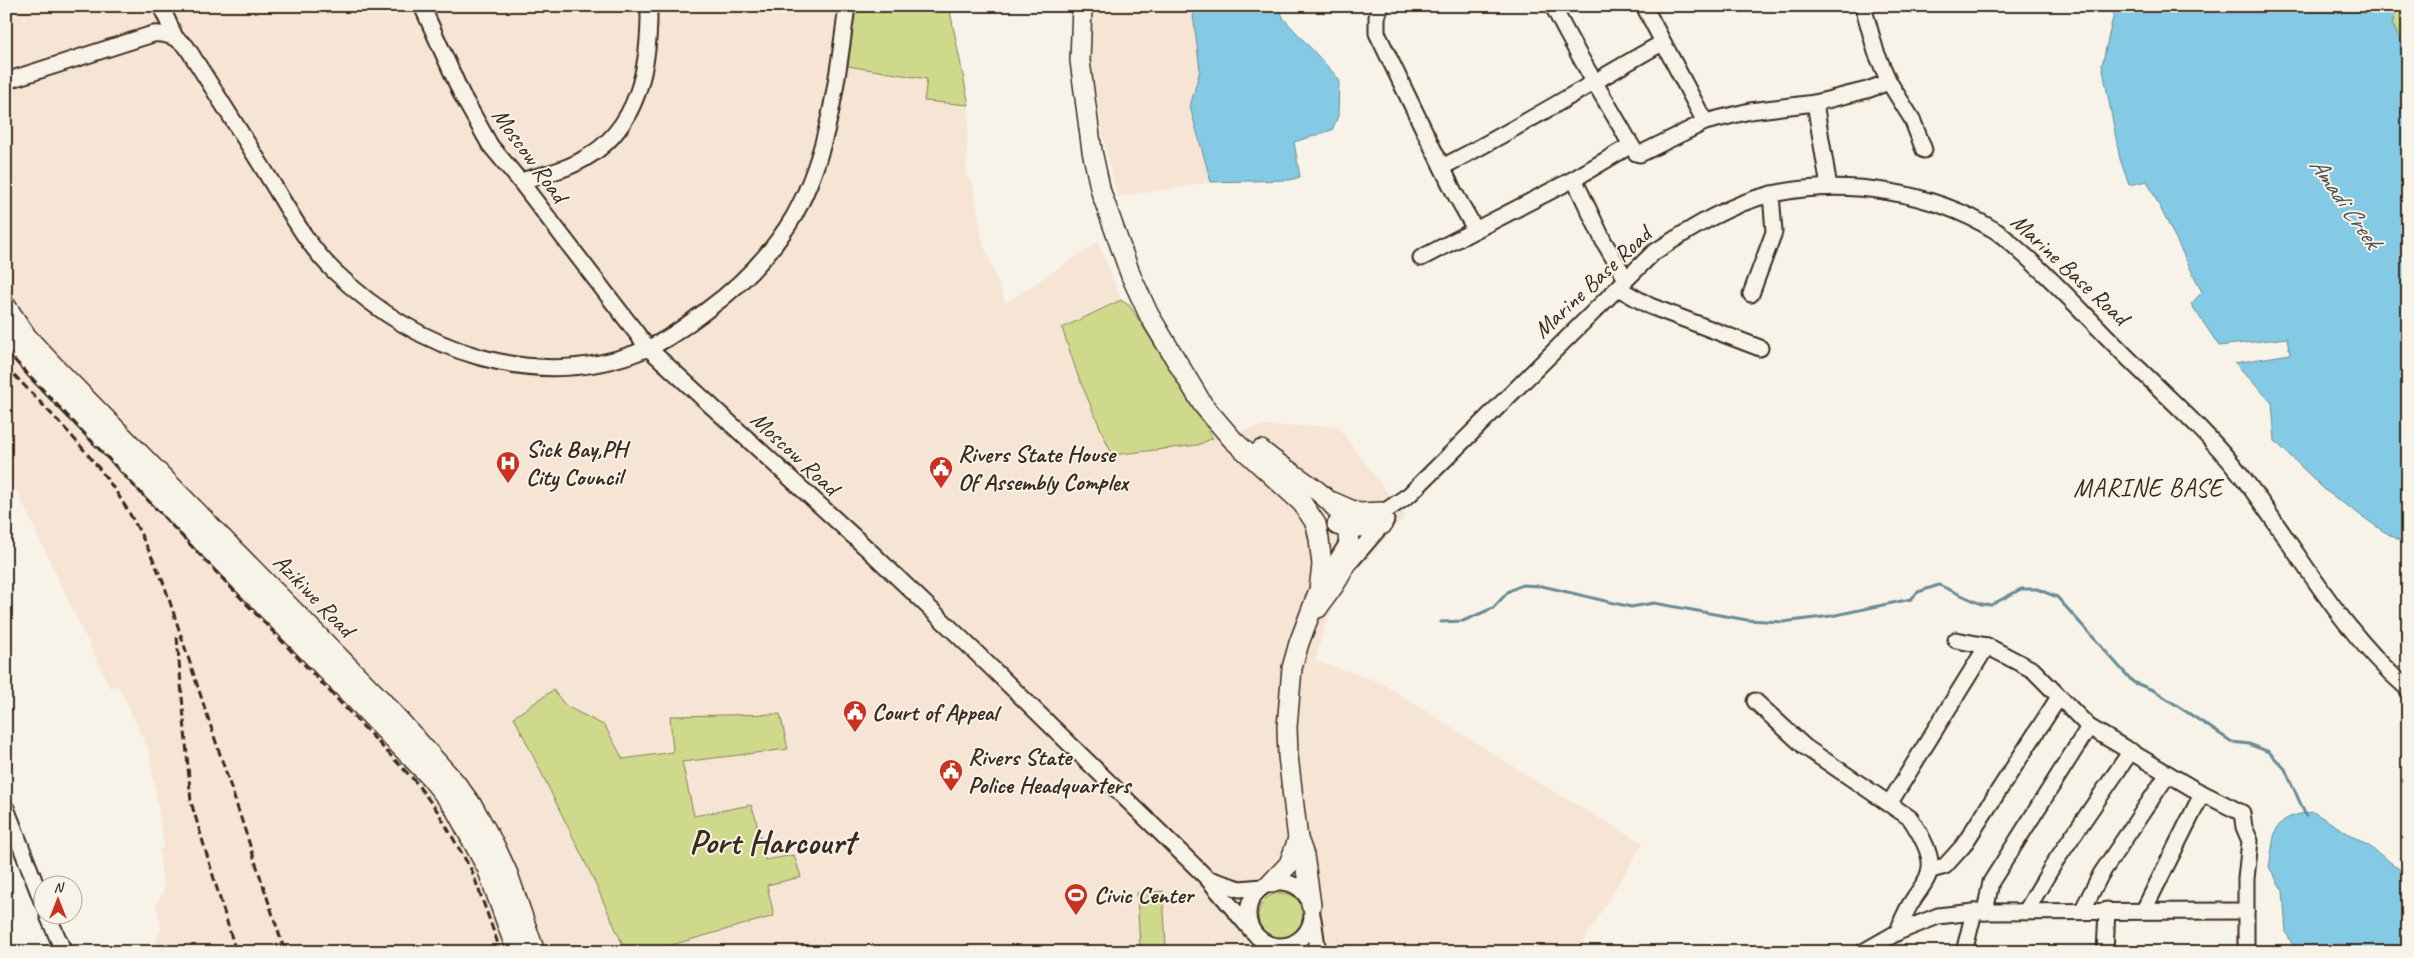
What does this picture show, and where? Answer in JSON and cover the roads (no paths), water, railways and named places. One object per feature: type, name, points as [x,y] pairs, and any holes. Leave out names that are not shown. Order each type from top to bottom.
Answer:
[{"type":"main road","points":[[1082,6],[1080,61],[1085,110],[1101,192],[1131,276],[1149,315],[1203,405],[1233,440],[1302,503],[1330,521],[1365,526]]},
{"type":"main road","name":"Azikiwe Road","points":[[6,306],[27,337],[52,364],[382,701],[455,782],[474,808],[495,846],[508,874],[535,952]]},
{"type":"main road","name":"Azikiwe Road","points":[[6,335],[36,370],[431,778],[454,807],[488,868],[517,952]]},
{"type":"main road","points":[[1180,366],[1251,442],[1284,469],[1332,502],[1358,513],[1365,526]]},
{"type":"main road","points":[[1332,502],[1342,516],[1365,526]]},
{"type":"main road","points":[[1302,503],[1316,524],[1321,546],[1322,565],[1319,590],[1308,624],[1299,643],[1292,668],[1287,727],[1288,756],[1298,839],[1304,855],[1312,911]]},
{"type":"main road","points":[[1308,624],[1343,571],[1365,526]]},
{"type":"main road","points":[[1266,885],[1289,864],[1298,839]]},
{"type":"street","points":[[161,6],[175,37]]},
{"type":"street","name":"Moscow Road","points":[[422,6],[458,87],[486,137],[630,328],[648,348],[873,554],[1207,878],[1252,931]]},
{"type":"street","points":[[520,181],[562,170],[582,161],[601,149],[618,132],[639,94],[645,60],[649,6]]},
{"type":"street","points":[[6,81],[153,34],[163,33],[175,37],[186,46],[307,240],[334,271],[389,316],[432,341],[495,362],[539,368],[593,364],[648,348],[684,328],[738,283],[774,246],[795,214],[814,170],[829,114],[847,6]]},
{"type":"street","points":[[1381,6],[1377,17],[1377,34],[1442,167],[1475,229]]},
{"type":"street","points":[[1553,6],[1583,64],[1595,81],[1636,154],[1640,154],[1705,122],[1750,111],[1815,103],[1867,90],[1888,82]]},
{"type":"street","points":[[1644,6],[1705,122]]},
{"type":"street","points":[[1864,6],[1876,52],[1888,82],[1912,119],[1924,150]]},
{"type":"street","points":[[1442,167],[1561,103],[1595,81],[1662,43]]},
{"type":"street","points":[[1815,103],[1829,187]]},
{"type":"street","points":[[1421,258],[1574,179],[1630,145]]},
{"type":"street","points":[[1574,179],[1622,283],[1650,306],[1760,348]]},
{"type":"street","name":"Marine Base Road","points":[[1365,526],[1409,495],[1653,254],[1694,226],[1771,194],[1829,187],[1897,194],[1932,203],[1970,217],[1998,232],[2032,261],[2205,434],[2237,470],[2305,568],[2352,630],[2395,678],[2408,689]]},
{"type":"street","points":[[1751,294],[1774,232],[1771,194]]},
{"type":"street","points":[[1343,571],[1365,526]]},
{"type":"street","points":[[1319,590],[1331,567],[1365,526]]},
{"type":"street","points":[[1956,640],[1987,646],[2033,670],[2089,727],[2202,794],[2242,813],[2244,827],[2250,840],[2246,880],[2246,952]]},
{"type":"street","points":[[1889,804],[1987,646]]},
{"type":"street","points":[[1931,870],[1945,866],[1963,846],[2059,697]]},
{"type":"street","points":[[1754,701],[1804,747],[1862,788],[1910,818],[1920,833],[1932,859],[1931,870],[1927,880],[1904,914],[1898,932]]},
{"type":"street","points":[[1964,952],[1991,882],[2089,727]]},
{"type":"street","points":[[2026,911],[2055,862],[2131,751]]},
{"type":"street","points":[[2082,911],[2101,874],[2168,774]]},
{"type":"street","points":[[2144,910],[2202,794]]},
{"type":"street","points":[[6,808],[32,876]]},
{"type":"street","name":"Moscow Road","points":[[1207,878],[1240,889],[1266,885]]},
{"type":"street","points":[[1312,911],[1305,935],[1297,942],[1272,948],[1259,939],[1252,931],[1248,919],[1248,907],[1253,896],[1266,885],[1283,882],[1295,886],[1305,894],[1312,911],[1318,952]]},
{"type":"street","points":[[2104,952],[2108,910]]},
{"type":"street","points":[[1863,952],[1898,932],[1938,916],[1979,912],[2026,911],[2246,910]]},
{"type":"street","points":[[52,926],[64,952]]},
{"type":"water","points":[[1192,6],[1278,6],[1284,19],[1339,79],[1338,116],[1332,130],[1294,142],[1300,177],[1290,180],[1211,182],[1190,107],[1200,70]]},
{"type":"water","name":"Amadi Creek","points":[[2113,6],[2398,6],[2392,24],[2403,44],[2408,45],[2408,545],[2383,531],[2326,491],[2275,441],[2272,403],[2235,363],[2290,354],[2287,338],[2219,346],[2191,304],[2202,292],[2147,181],[2129,185],[2120,159],[2102,65],[2114,13]]},
{"type":"water","points":[[2313,812],[2372,848],[2408,876],[2408,952],[2296,952],[2286,932],[2283,891],[2269,867],[2277,828],[2289,818]]},
{"type":"waterway","points":[[1441,622],[1463,621],[1493,608],[1509,591],[1522,585],[1542,586],[1631,607],[1654,603],[1747,620],[1783,622],[1831,616],[1911,599],[1918,592],[1939,585],[1981,604],[1991,605],[2021,589],[2037,589],[2057,597],[2133,682],[2155,691],[2232,742],[2249,744],[2269,752],[2285,769],[2306,816]]},
{"type":"railway","points":[[6,351],[414,780],[438,812],[472,871],[501,952]]},
{"type":"railway","points":[[6,366],[75,439],[100,470],[127,510],[147,546],[164,584],[285,952]]},
{"type":"railway","points":[[177,637],[191,802],[236,952]]},
{"type":"place","name":"Sick Bay,PH City Council","points":[[508,484]]},
{"type":"place","name":"Rivers State House Of Assembly Complex","points":[[941,489]]},
{"type":"place","name":"Court of Appeal","points":[[855,733]]},
{"type":"place","name":"Rivers State Police Headquarters","points":[[951,792]]},
{"type":"place","name":"Civic Center","points":[[1076,916]]},
{"type":"district","name":"MARINE BASE","points":[[2148,487]]},
{"type":"district","name":"Port Harcourt","points":[[772,841]]}]
